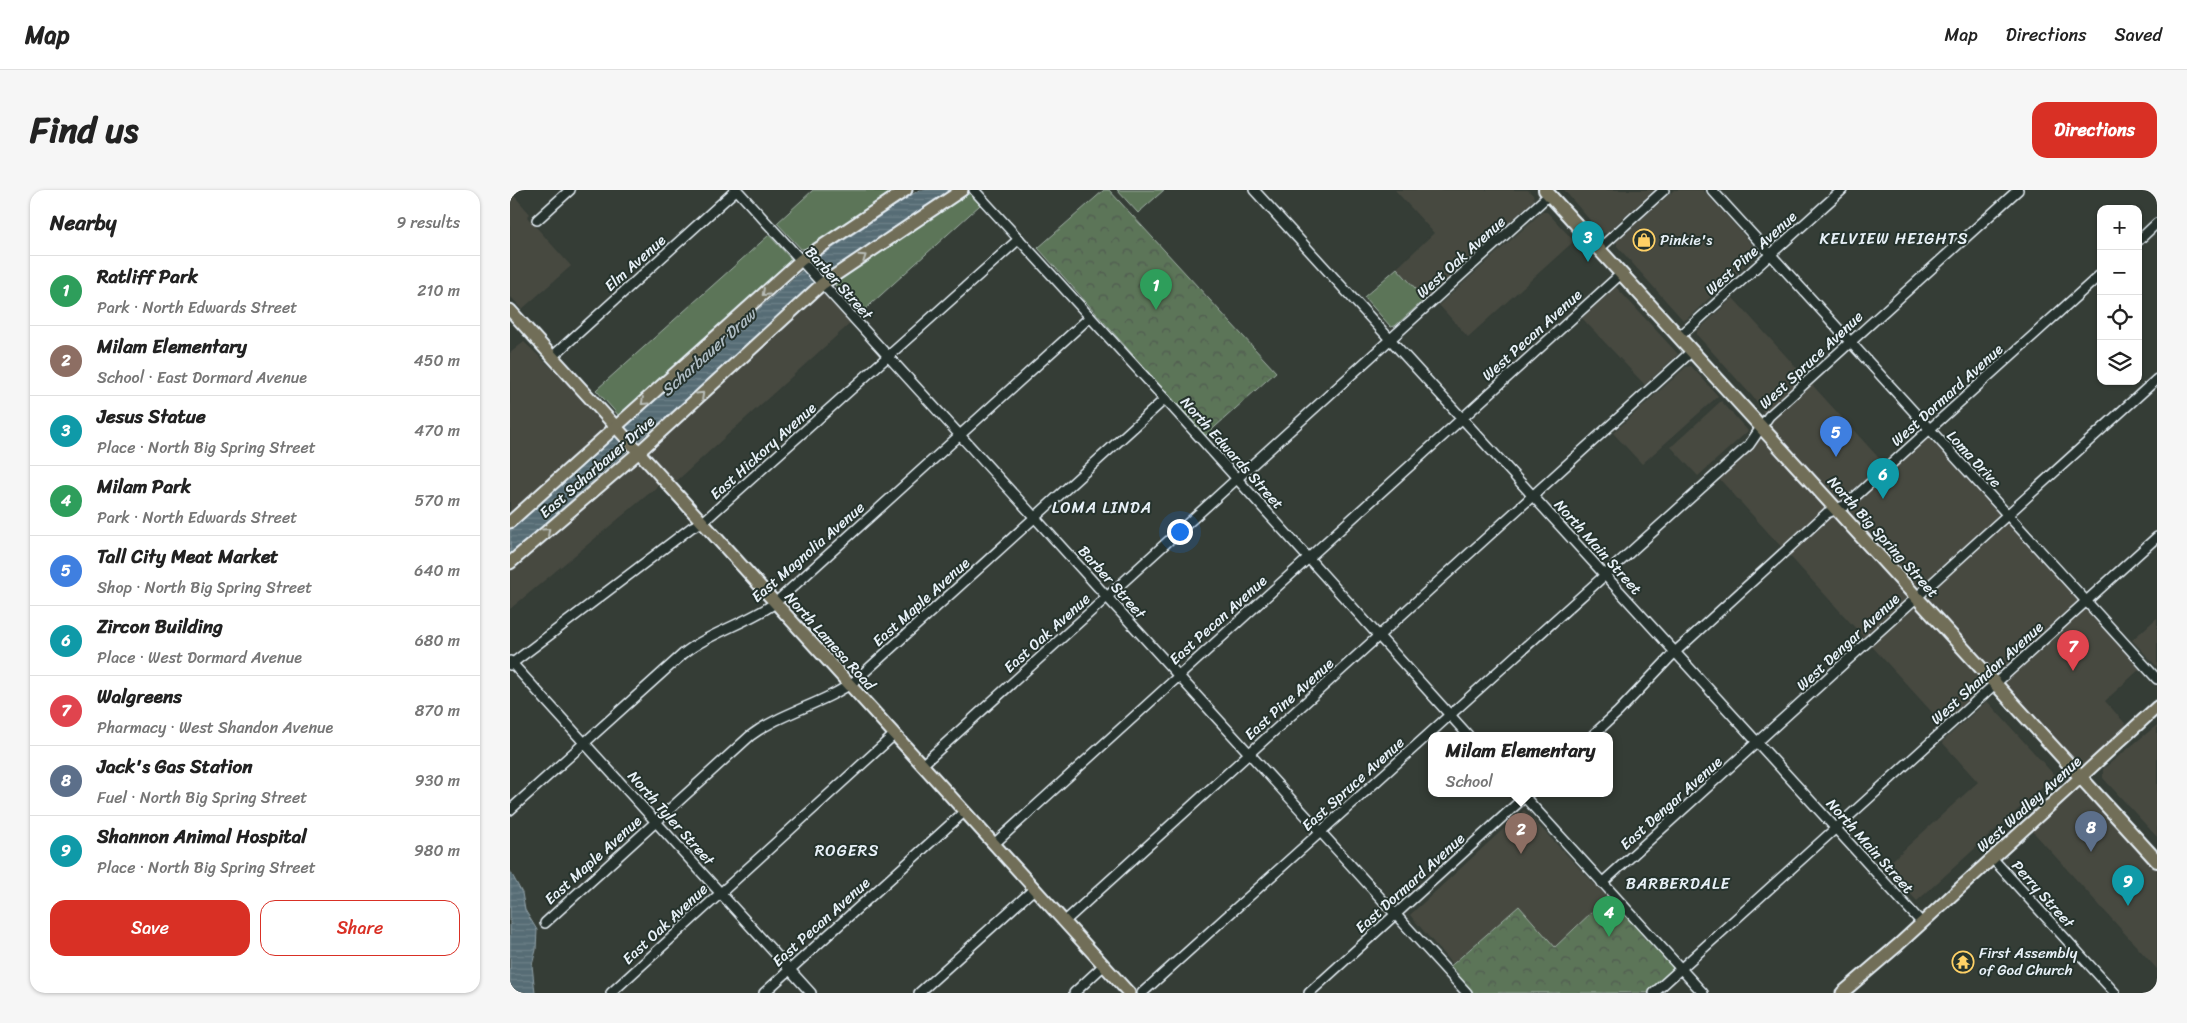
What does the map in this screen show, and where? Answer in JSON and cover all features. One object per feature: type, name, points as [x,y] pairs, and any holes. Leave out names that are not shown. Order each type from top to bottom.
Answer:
[{"type":"highway","name":"North Big Spring Street","points":[[1547,192],[2157,861]]},
{"type":"main road","name":"East Scharbauer Drive","points":[[510,522],[618,428],[801,260],[906,190]]},
{"type":"main road","name":"East Scharbauer Drive","points":[[510,563],[822,284],[962,190]]},
{"type":"main road","name":"North Lamesa Road","points":[[510,310],[1129,993]]},
{"type":"main road","name":"West Wadley Avenue","points":[[1847,992],[2157,707]]},
{"type":"street","points":[[537,220],[570,190]]},
{"type":"street","name":"Barber Street","points":[[736,190],[1467,993]]},
{"type":"street","name":"Elm Avenue","points":[[553,356],[736,190]]},
{"type":"street","name":"North Edwards Street","points":[[974,190],[1465,732]]},
{"type":"street","name":"North Main Street","points":[[1254,190],[1921,922]]},
{"type":"street","points":[[1599,249],[1664,190]]},
{"type":"street","name":"Loma Drive","points":[[1712,190],[2157,679]]},
{"type":"street","name":"West Pine Avenue","points":[[1679,337],[1842,190]]},
{"type":"street","name":"West Spruce Avenue","points":[[1605,574],[1749,445],[1769,416],[2018,190]]},
{"type":"street","name":"West Oak Avenue","points":[[1390,340],[1547,192]]},
{"type":"street","points":[[2142,237],[2157,223]]},
{"type":"street","name":"East Hickory Avenue","points":[[511,663],[692,527],[703,522],[1020,239]]},
{"type":"street","name":"West Pecan Avenue","points":[[1462,417],[1621,274]]},
{"type":"street","name":"West Dormard Avenue","points":[[1675,652],[1827,514],[1846,505],[2097,278]]},
{"type":"street","name":"East Magnolia Avenue","points":[[510,810],[687,650],[763,611],[775,602],[1090,317]]},
{"type":"street","name":"East Oak Avenue","points":[[922,765],[1390,340]]},
{"type":"street","points":[[1533,496],[1692,351]]},
{"type":"street","name":"West Dengar Avenue","points":[[1758,743],[2157,379]]},
{"type":"street","name":"East Maple Avenue","points":[[545,923],[756,732],[773,721],[850,685],[1165,399]]},
{"type":"street","name":"East Pecan Avenue","points":[[994,844],[1462,417]]},
{"type":"street","name":"East Pine Avenue","points":[[1064,922],[1533,496]]},
{"type":"street","name":"West Shandon Avenue","points":[[1654,993],[2157,537]]},
{"type":"street","name":"East Spruce Avenue","points":[[1431,732],[1605,574]]},
{"type":"street","points":[[1596,732],[1675,652]]},
{"type":"street","name":"North Tyler Street","points":[[511,663],[811,993]]},
{"type":"street","name":"East Oak Avenue","points":[[610,993],[894,735]]},
{"type":"street","name":"East Spruce Avenue","points":[[1142,993],[1428,735]]},
{"type":"street","name":"East Dengar Avenue","points":[[1602,883],[1758,743]]},
{"type":"street","name":"East Dormard Avenue","points":[[1309,993],[1522,797]]},
{"type":"street","points":[[1528,797],[1602,883],[1703,993]]},
{"type":"street","name":"East Pecan Avenue","points":[[764,993],[964,812]]},
{"type":"street","name":"Perry Street","points":[[1992,858],[2115,993]]},
{"type":"street","points":[[919,993],[1034,889]]},
{"type":"street","points":[[1074,993],[1104,966]]},
{"type":"shaded area","points":[[1395,190],[1528,190],[1533,195],[1534,200],[1425,299],[1397,268],[1434,233]]},
{"type":"shaded area","points":[[1564,190],[1654,190],[1607,233],[1601,233]]},
{"type":"shaded area","points":[[1674,190],[1703,190],[1757,250],[1757,254],[1687,319],[1683,320],[1617,246],[1617,241]]},
{"type":"shaded area","points":[[510,191],[530,214],[527,217],[571,266],[522,309],[510,296]]},
{"type":"shaded area","points":[[1542,212],[1547,212],[1574,241],[1468,337],[1439,305]]},
{"type":"shaded area","points":[[811,273],[854,320],[670,487],[664,481],[510,609],[510,353],[524,342],[626,438]]},
{"type":"shaded area","points":[[1616,287],[1678,354],[1645,385],[1582,318]]},
{"type":"shaded area","points":[[1733,298],[1887,467],[1929,429],[2144,665],[2105,701],[2131,730],[2080,776],[2157,861],[2157,969],[2027,825],[2071,774],[1996,683],[1941,722],[1715,474],[1765,428],[1762,407],[1697,335],[1697,331]]},
{"type":"shaded area","points":[[1691,366],[1718,396],[1642,464],[1613,433],[1686,367]]},
{"type":"shaded area","points":[[1721,401],[1748,431],[1698,476],[1671,447]]},
{"type":"shaded area","points":[[2157,618],[2157,667],[2132,640]]},
{"type":"shaded area","points":[[1987,701],[2055,776],[1917,901],[1885,867],[1978,782],[1942,742]]},
{"type":"shaded area","points":[[2157,725],[2157,837],[2103,778],[2103,769]]},
{"type":"shaded area","points":[[1524,810],[1608,898],[1555,947],[1519,906],[1452,964],[1410,915]]},
{"type":"green space","points":[[813,190],[894,190],[808,248],[801,249],[777,223]]},
{"type":"green space","points":[[1104,190],[1109,190],[1276,372],[1205,436],[1038,248]]},
{"type":"green space","points":[[1117,190],[1164,190],[1138,213]]},
{"type":"green space","points":[[965,194],[970,194],[980,205],[860,314],[835,285],[835,281]]},
{"type":"green space","points":[[769,235],[792,260],[791,266],[620,417],[596,390]]},
{"type":"green space","points":[[1397,268],[1425,299],[1395,326],[1391,327],[1364,297]]},
{"type":"green space","points":[[1612,893],[1681,969],[1654,993],[1467,993],[1446,970],[1519,906],[1555,947]]},
{"type":"water","points":[[919,190],[953,190],[825,277],[510,554],[510,528],[812,262]]},
{"type":"water","points":[[510,871],[522,893],[525,910],[537,930],[536,950],[532,965],[535,993],[510,993]]},
{"type":"place","name":"Pinkie's","points":[[1644,240]]},
{"type":"place","name":"Jesus Statue","points":[[1588,262]]},
{"type":"place","name":"Ratliff Park","points":[[1156,310]]},
{"type":"place","name":"Tall City Meat Market","points":[[1836,457]]},
{"type":"place","name":"Zircon Building","points":[[1883,499]]},
{"type":"place","name":"Walgreens","points":[[2073,671]]},
{"type":"place","name":"Jack's Gas Station","points":[[2091,852]]},
{"type":"place","name":"Milam Elementary","points":[[1521,854]]},
{"type":"place","name":"Shannon Animal Hospital","points":[[2128,906]]},
{"type":"place","name":"Milam Park","points":[[1609,937]]},
{"type":"place","name":"First Assembly of God Church","points":[[1963,962]]},
{"type":"district","name":"KELVIEW HEIGHTS","points":[[1894,238]]},
{"type":"district","name":"LOMA LINDA","points":[[1102,507]]},
{"type":"district","name":"ROGERS","points":[[847,850]]},
{"type":"district","name":"BARBERDALE","points":[[1678,883]]},
{"type":"water label","name":"Scharbauer Draw","points":[[708,352]]}]
